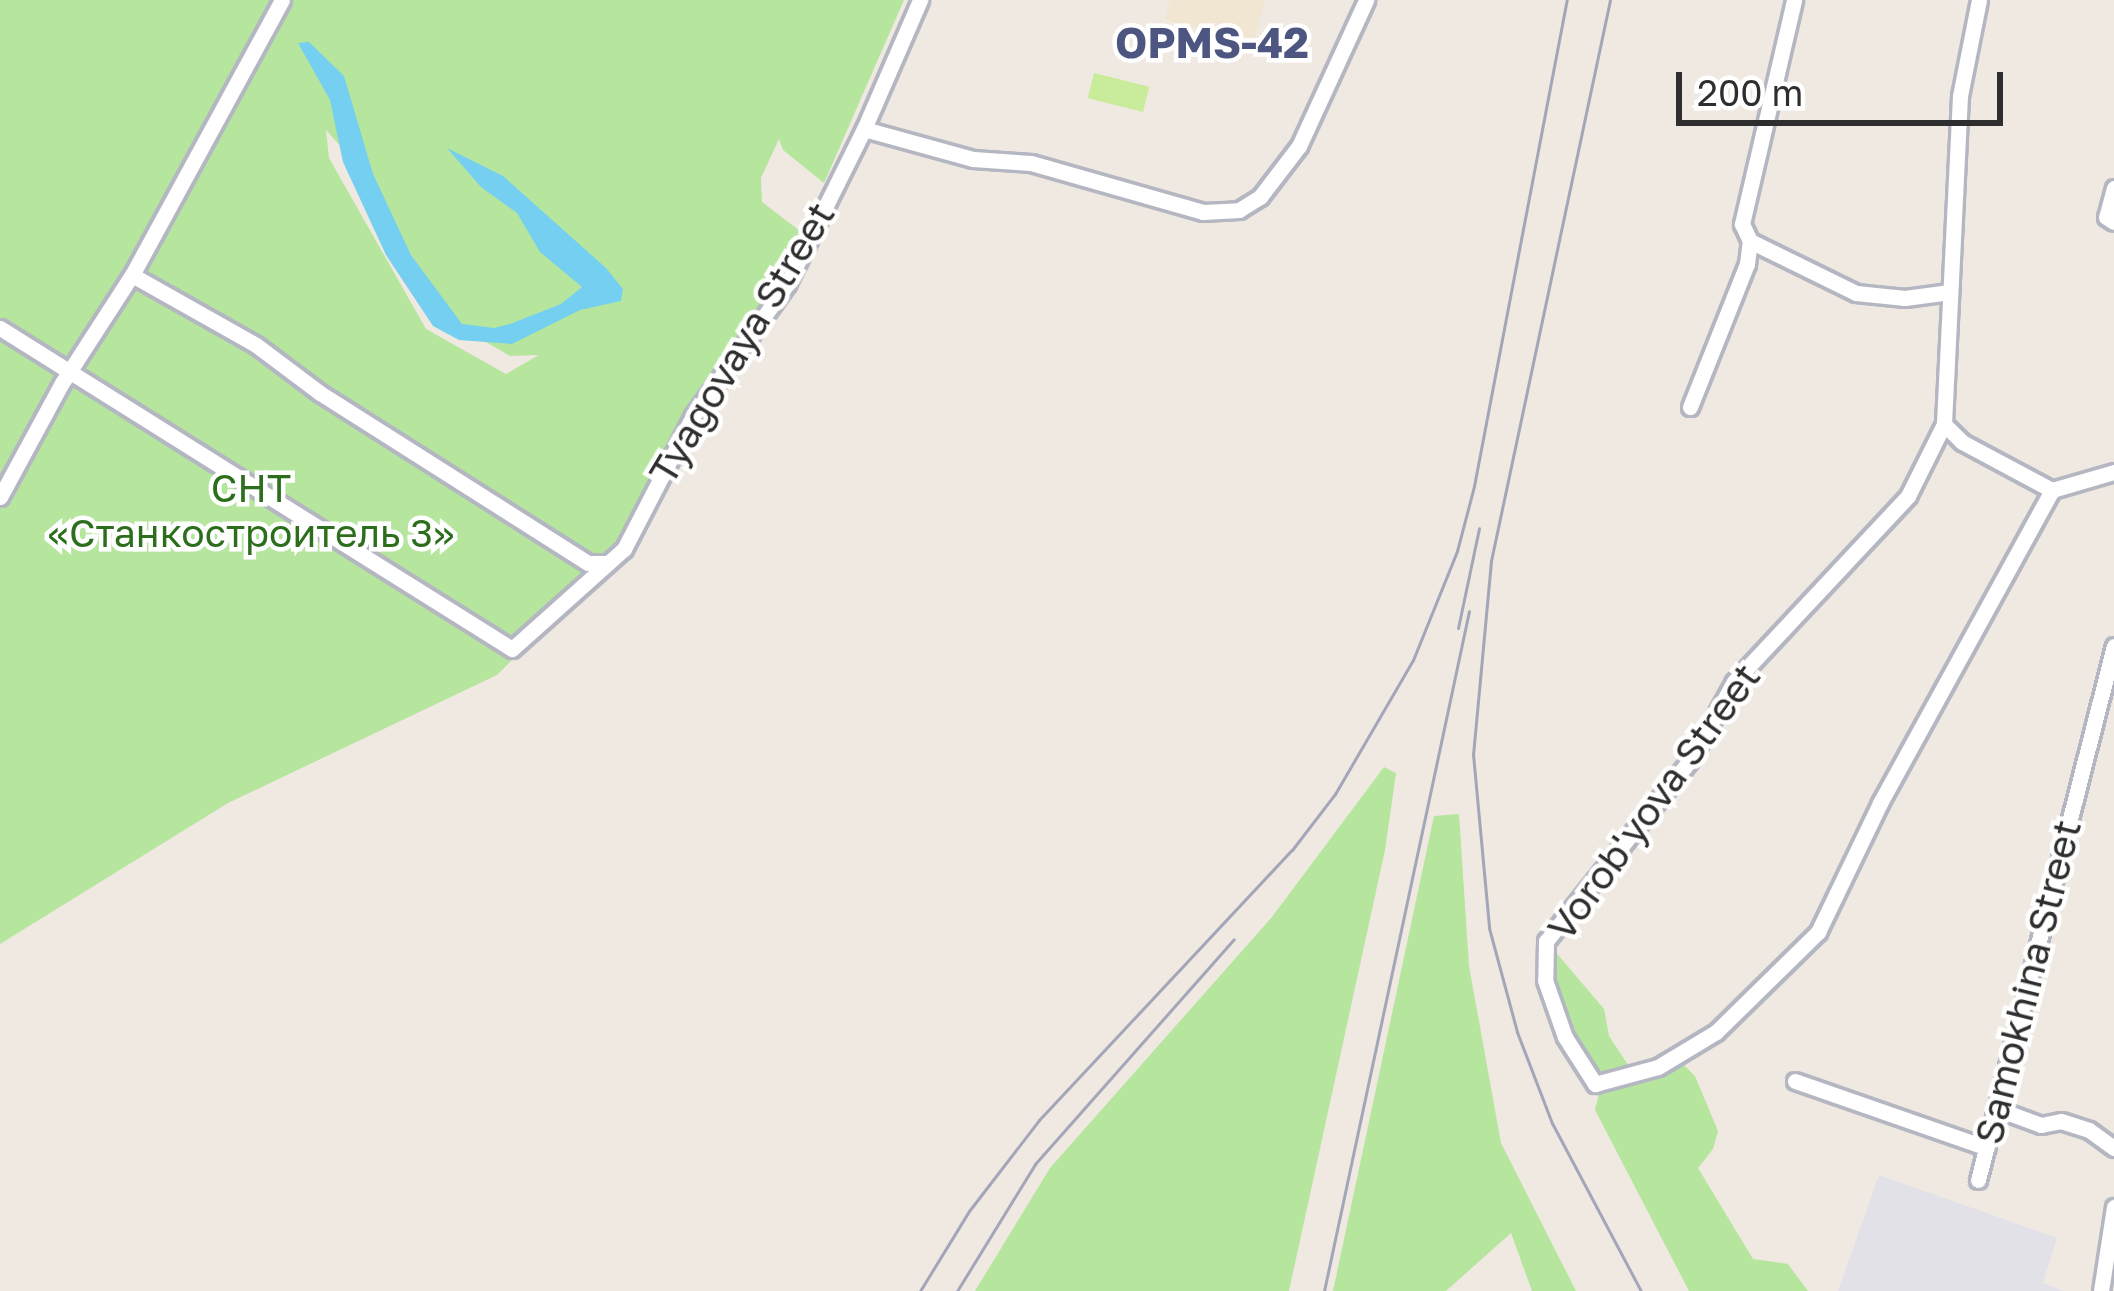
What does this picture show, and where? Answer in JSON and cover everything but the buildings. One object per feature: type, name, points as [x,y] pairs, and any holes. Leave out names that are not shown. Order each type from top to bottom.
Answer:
[{"type":"street","points":[[0,497],[132,275],[282,0]]},
{"type":"street","name":"Tyagovaya Street","points":[[72,370],[512,649],[624,550],[693,416],[787,284],[920,0]]},
{"type":"street","points":[[864,128],[973,159],[1031,163],[1203,212],[1239,210],[1260,197],[1299,146],[1366,0]]},
{"type":"street","points":[[1690,407],[1747,264],[1750,241],[1742,224],[1794,0]]},
{"type":"street","name":"Vorob'yova Street","points":[[1979,0],[1960,96],[1944,424],[1908,496],[1734,682],[1691,759],[1546,941],[1545,980],[1565,1037],[1595,1084],[1658,1067],[1716,1032],[1818,932],[1880,803],[2052,490]]},
{"type":"street","points":[[2114,188],[2106,217],[2114,222]]},
{"type":"street","points":[[1750,241],[1856,293],[1905,298],[1950,292]]},
{"type":"street","points":[[132,275],[256,345],[320,393],[588,562],[608,563]]},
{"type":"street","points":[[0,328],[72,370]]},
{"type":"street","points":[[1944,424],[1962,442],[2052,490],[2114,472]]},
{"type":"street","name":"Samokhina Street","points":[[1978,1180],[2114,646]]},
{"type":"street","points":[[1795,1081],[1987,1148]]},
{"type":"street","points":[[1996,1108],[2041,1125],[2061,1121],[2089,1130],[2114,1148]]},
{"type":"street","points":[[2105,1284],[2114,1207]]},
{"type":"shaded area","points":[[1170,0],[1265,0],[1254,42],[1165,20]]},
{"type":"shaded area","points":[[1879,1175],[2057,1238],[2043,1283],[2063,1291],[1838,1291]]},
{"type":"green space","name":"СНТ «Станкостроитель 3»","points":[[0,0],[273,0],[284,22],[280,0],[904,0],[824,183],[783,150],[779,139],[761,178],[762,202],[800,231],[775,283],[608,554],[608,563],[497,675],[228,803],[0,944]],"holes":[[[326,130],[360,168],[450,321],[510,356],[539,355],[506,374],[426,329],[329,158]]]},
{"type":"green space","points":[[1094,73],[1149,87],[1143,112],[1088,98]]},
{"type":"green space","points":[[1384,767],[1396,773],[1385,850],[1289,1291],[975,1291],[1050,1168],[1272,917]]},
{"type":"green space","points":[[1459,814],[1469,966],[1501,1143],[1576,1291],[1532,1291],[1511,1233],[1446,1291],[1333,1291],[1434,816]]},
{"type":"green space","points":[[1553,949],[1604,1009],[1609,1036],[1638,1080],[1681,1062],[1695,1076],[1718,1131],[1713,1149],[1698,1168],[1753,1259],[1788,1264],[1808,1291],[1689,1291],[1595,1110],[1602,1082],[1575,1057],[1546,962]]},
{"type":"water","points":[[309,42],[344,76],[373,174],[411,255],[462,324],[494,328],[510,324],[561,304],[582,287],[540,252],[517,213],[481,187],[447,148],[503,176],[606,268],[623,289],[621,301],[580,310],[512,344],[459,340],[433,326],[386,255],[343,162],[330,100],[298,43]]},
{"type":"railway","points":[[920,1291],[969,1211],[1039,1120],[1292,850],[1335,794],[1413,660],[1457,551],[1474,486],[1567,0]]},
{"type":"railway","points":[[1610,0],[1491,561],[1473,754],[1489,928],[1517,1032],[1552,1123],[1641,1291]]},
{"type":"railway","points":[[1458,628],[1479,528]]},
{"type":"railway","points":[[1324,1291],[1469,611]]},
{"type":"railway","points":[[957,1291],[1035,1164],[1234,939]]},
{"type":"district","name":"OPMS-42","points":[[1212,42]]}]
